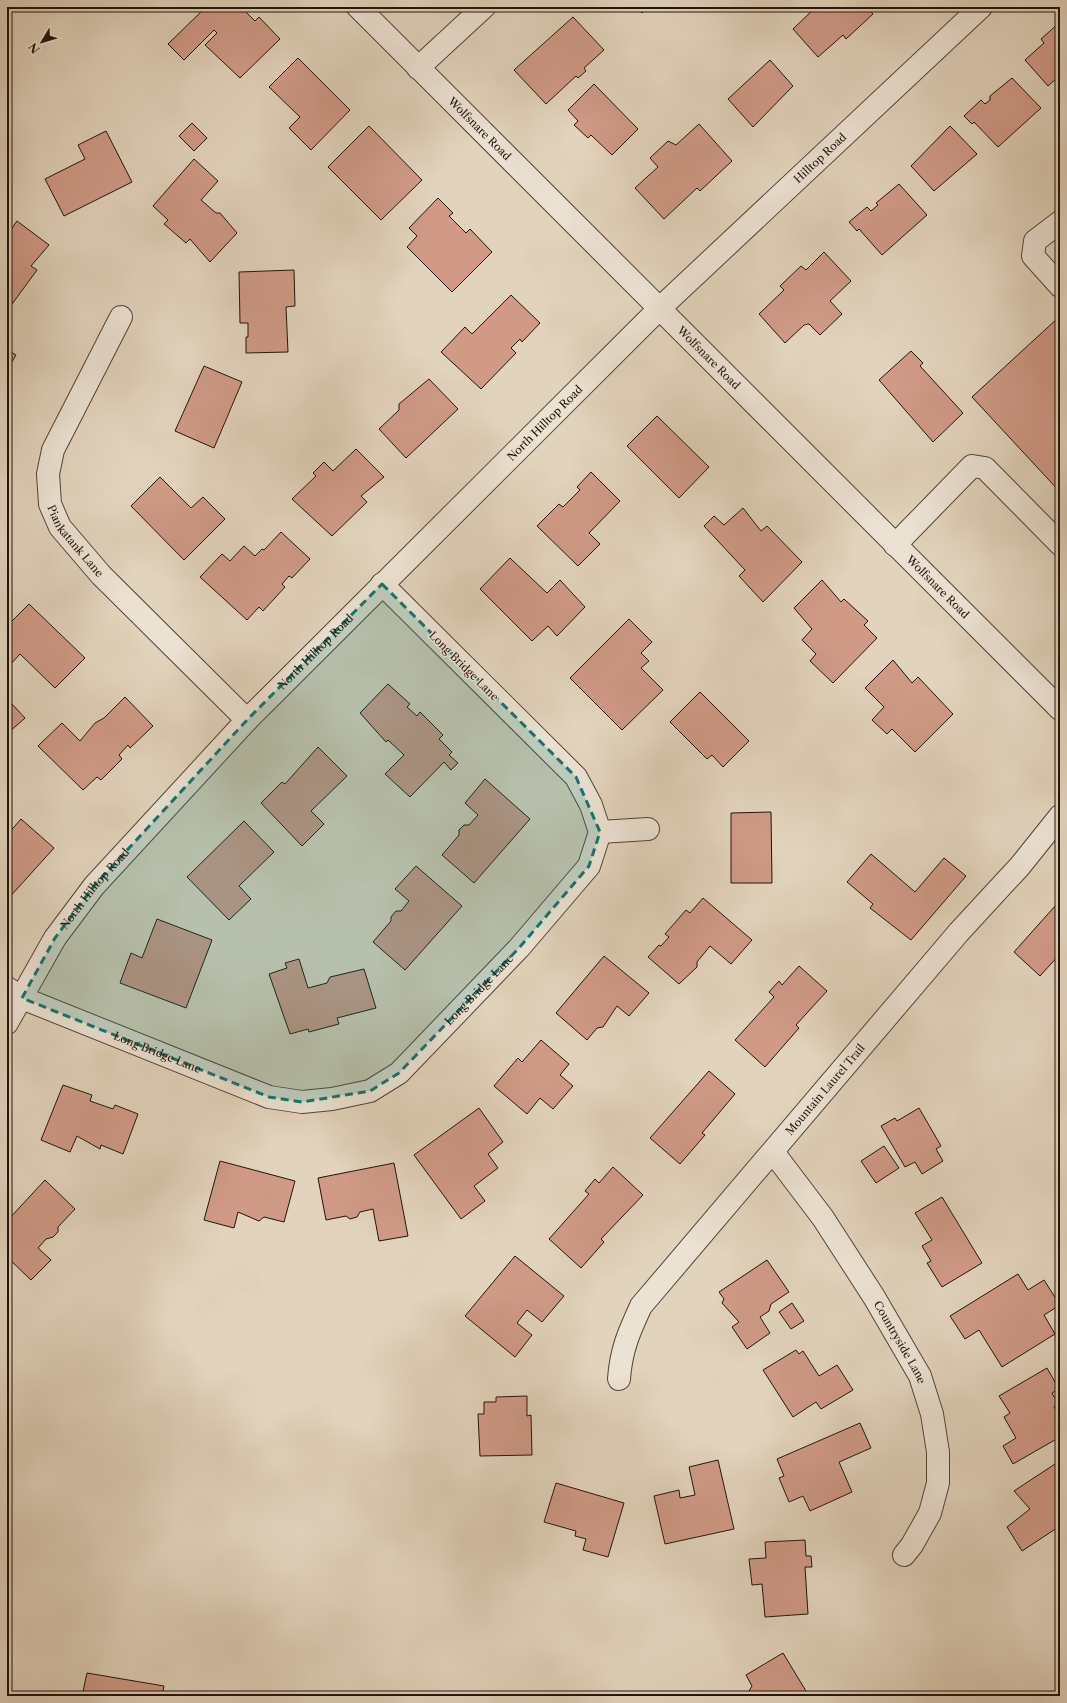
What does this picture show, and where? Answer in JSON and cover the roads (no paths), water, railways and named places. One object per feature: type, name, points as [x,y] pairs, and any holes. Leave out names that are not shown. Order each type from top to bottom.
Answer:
[{"type":"street","name":"Wolfsnare Road","points":[[358,7],[1059,707]]},
{"type":"street","points":[[418,68],[484,7]]},
{"type":"street","name":"Hilltop Road","points":[[659,309],[981,7]]},
{"type":"street","points":[[1060,222],[1035,241],[1033,256],[1060,286]]},
{"type":"street","name":"North Hilltop Road","points":[[7,1023],[14,993],[94,886],[247,720],[659,309]]},
{"type":"street","name":"Piankatank Lane","points":[[121,318],[53,450],[48,474],[50,504],[60,527],[101,575],[247,720]]},
{"type":"street","points":[[895,544],[972,466],[985,468],[1060,544]]},
{"type":"street","name":"Long Bridge Lane","points":[[14,993],[268,1097],[302,1102],[332,1099],[370,1091],[400,1074],[519,948],[589,866],[600,832],[591,805],[576,776],[382,584]]},
{"type":"street","name":"Mountain Laurel Trail","points":[[619,1379],[620,1366],[627,1335],[641,1306],[959,932],[1020,866],[1060,816]]},
{"type":"street","points":[[600,832],[648,829]]},
{"type":"street","name":"Countryside Lane","points":[[773,1152],[823,1218],[874,1297],[920,1376],[932,1414],[938,1452],[938,1484],[930,1513],[912,1545],[904,1555]]}]
